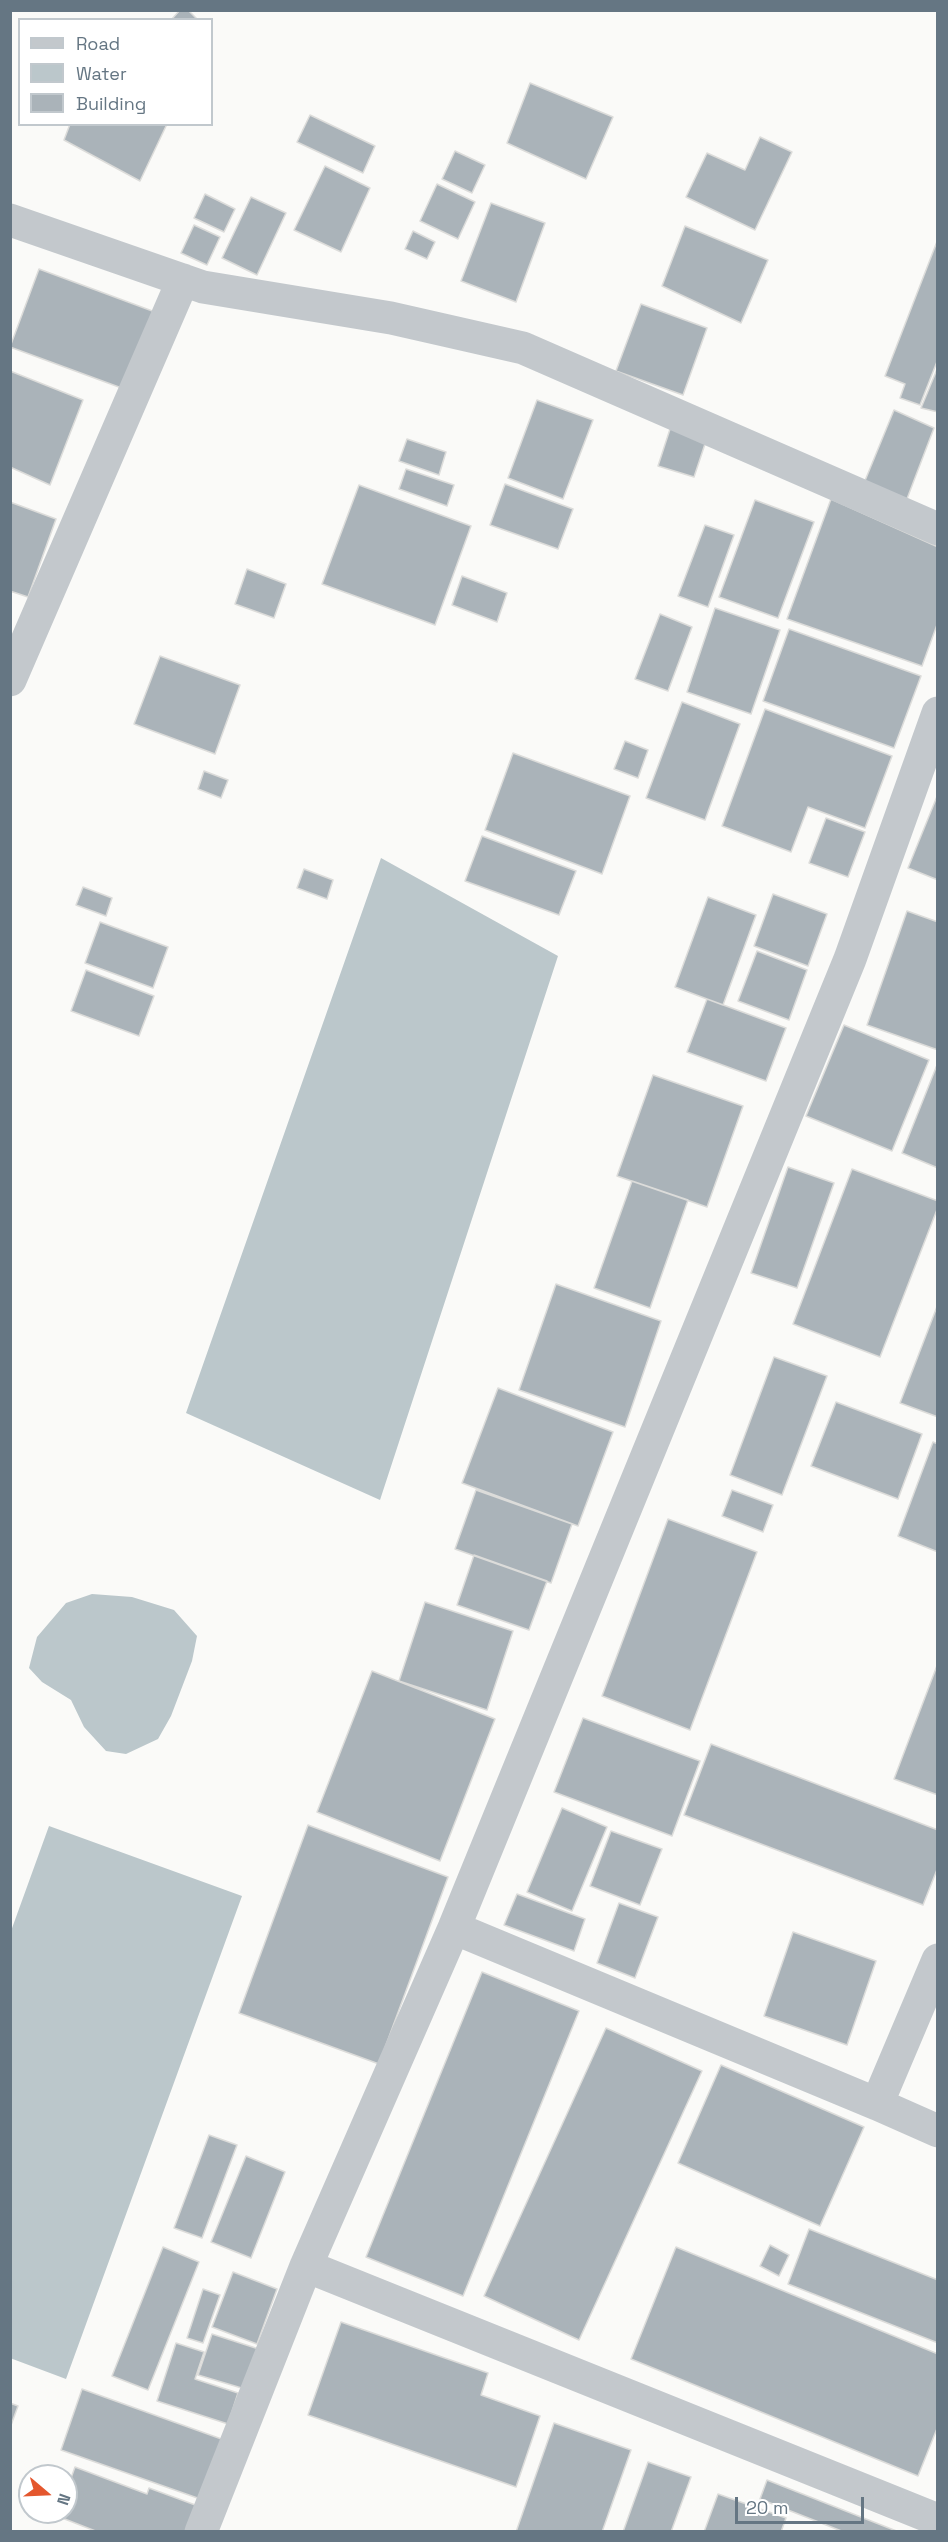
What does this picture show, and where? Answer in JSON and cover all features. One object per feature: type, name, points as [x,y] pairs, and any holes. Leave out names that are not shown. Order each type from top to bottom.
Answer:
[{"type":"street","points":[[10,220],[203,286],[391,318],[523,348],[938,529]]},
{"type":"street","points":[[10,680],[183,280]]},
{"type":"street","points":[[201,2532],[306,2266],[454,1928],[850,959],[938,713]]},
{"type":"street","points":[[454,1928],[877,2104],[938,2132]]},
{"type":"street","points":[[877,2104],[938,1960]]},
{"type":"street","points":[[306,2266],[938,2520]]},
{"type":"water","points":[[381,858],[558,956],[380,1500],[186,1413]]},
{"type":"water","points":[[92,1594],[132,1597],[174,1610],[197,1636],[192,1661],[171,1716],[158,1739],[126,1754],[106,1751],[84,1727],[71,1700],[42,1682],[29,1668],[37,1637],[66,1603]]},
{"type":"water","points":[[49,1826],[242,1896],[66,2379],[10,2358],[11,1931]]},
{"type":"building","points":[[180,10],[188,10],[196,18],[173,18]]},
{"type":"building","points":[[530,83],[613,117],[586,179],[507,143]]},
{"type":"building","points":[[310,115],[375,146],[363,173],[297,142]]},
{"type":"building","points":[[69,126],[166,126],[140,181],[64,140]]},
{"type":"building","points":[[760,137],[792,152],[755,230],[686,197],[707,153],[745,170]]},
{"type":"building","points":[[455,151],[485,165],[472,193],[442,179]]},
{"type":"building","points":[[325,166],[370,188],[341,252],[294,230]]},
{"type":"building","points":[[437,184],[475,202],[458,239],[420,221]]},
{"type":"building","points":[[205,194],[235,209],[224,232],[194,218]]},
{"type":"building","points":[[251,197],[286,213],[257,275],[222,258]]},
{"type":"building","points":[[491,203],[545,223],[516,302],[461,281]]},
{"type":"building","points":[[194,225],[220,237],[207,265],[181,253]]},
{"type":"building","points":[[685,226],[768,260],[741,323],[662,286]]},
{"type":"building","points":[[413,231],[435,242],[427,259],[405,249]]},
{"type":"building","points":[[938,239],[938,359],[920,405],[900,398],[905,384],[885,376]]},
{"type":"building","points":[[39,269],[155,312],[127,390],[10,347]]},
{"type":"building","points":[[641,304],[707,328],[683,395],[616,371]]},
{"type":"building","points":[[938,367],[938,412],[921,408]]},
{"type":"building","points":[[10,371],[83,400],[50,485],[10,467]]},
{"type":"building","points":[[537,400],[593,420],[563,499],[508,478]]},
{"type":"building","points":[[894,410],[934,428],[905,504],[862,488]]},
{"type":"building","points":[[671,426],[707,438],[694,477],[658,466]]},
{"type":"building","points":[[407,439],[446,452],[439,475],[399,461]]},
{"type":"building","points":[[406,469],[454,485],[447,506],[399,489]]},
{"type":"building","points":[[505,484],[573,509],[558,549],[490,525]]},
{"type":"building","points":[[359,485],[471,526],[435,625],[322,584]]},
{"type":"building","points":[[831,499],[938,547],[938,622],[922,666],[787,619]]},
{"type":"building","points":[[755,500],[814,522],[778,618],[719,597]]},
{"type":"building","points":[[10,502],[56,519],[28,597],[10,591]]},
{"type":"building","points":[[705,525],[734,535],[708,607],[678,596]]},
{"type":"building","points":[[247,569],[286,584],[274,618],[235,604]]},
{"type":"building","points":[[462,576],[507,593],[497,622],[452,605]]},
{"type":"building","points":[[715,608],[780,630],[751,714],[687,692]]},
{"type":"building","points":[[660,614],[692,627],[668,691],[635,679]]},
{"type":"building","points":[[789,629],[921,676],[894,748],[763,701]]},
{"type":"building","points":[[160,656],[240,685],[215,754],[134,724]]},
{"type":"building","points":[[682,702],[740,724],[705,820],[646,798]]},
{"type":"building","points":[[765,709],[892,756],[865,828],[808,807],[791,852],[722,826]]},
{"type":"building","points":[[625,741],[648,750],[638,778],[614,769]]},
{"type":"building","points":[[513,753],[630,796],[602,874],[485,830]]},
{"type":"building","points":[[204,771],[228,780],[221,798],[198,789]]},
{"type":"building","points":[[938,794],[938,880],[908,868]]},
{"type":"building","points":[[826,818],[865,832],[848,877],[809,863]]},
{"type":"building","points":[[482,836],[576,871],[559,915],[465,881]]},
{"type":"building","points":[[304,869],[333,880],[327,899],[297,888]]},
{"type":"building","points":[[83,887],[112,898],[106,916],[76,905]]},
{"type":"building","points":[[773,894],[827,914],[808,966],[754,946]]},
{"type":"building","points":[[708,897],[756,915],[723,1005],[675,987]]},
{"type":"building","points":[[907,911],[938,922],[938,1050],[867,1025]]},
{"type":"building","points":[[100,922],[168,947],[153,988],[85,963]]},
{"type":"building","points":[[757,951],[807,970],[789,1020],[738,1001]]},
{"type":"building","points":[[86,970],[154,996],[139,1036],[71,1011]]},
{"type":"building","points":[[707,999],[786,1028],[766,1081],[687,1052]]},
{"type":"building","points":[[844,1025],[929,1060],[892,1151],[806,1116]]},
{"type":"building","points":[[938,1065],[938,1168],[902,1153]]},
{"type":"building","points":[[653,1075],[743,1106],[707,1207],[617,1176]]},
{"type":"building","points":[[788,1167],[834,1183],[797,1288],[751,1273]]},
{"type":"building","points":[[852,1169],[938,1201],[938,1207],[880,1357],[793,1324]]},
{"type":"building","points":[[632,1181],[688,1200],[650,1308],[594,1288]]},
{"type":"building","points":[[556,1284],[661,1321],[625,1427],[519,1390]]},
{"type":"building","points":[[938,1304],[938,1417],[900,1403]]},
{"type":"building","points":[[774,1357],[827,1376],[782,1495],[730,1475]]},
{"type":"building","points":[[498,1388],[613,1432],[578,1526],[462,1483]]},
{"type":"building","points":[[836,1402],[922,1434],[898,1499],[811,1466]]},
{"type":"building","points":[[933,1442],[938,1444],[938,1552],[898,1536]]},
{"type":"building","points":[[476,1490],[572,1524],[551,1583],[455,1549]]},
{"type":"building","points":[[732,1490],[773,1505],[763,1532],[722,1516]]},
{"type":"building","points":[[668,1519],[757,1552],[690,1730],[602,1696]]},
{"type":"building","points":[[474,1555],[547,1581],[529,1630],[457,1605]]},
{"type":"building","points":[[425,1602],[513,1631],[487,1710],[399,1681]]},
{"type":"building","points":[[938,1663],[938,1795],[894,1779]]},
{"type":"building","points":[[372,1671],[495,1719],[440,1861],[317,1812]]},
{"type":"building","points":[[583,1718],[700,1761],[672,1836],[554,1792]]},
{"type":"building","points":[[711,1744],[938,1830],[938,1867],[923,1905],[684,1815]]},
{"type":"building","points":[[562,1808],[607,1827],[572,1911],[527,1892]]},
{"type":"building","points":[[308,1825],[448,1877],[379,2064],[239,2013]]},
{"type":"building","points":[[611,1831],[662,1849],[640,1905],[590,1886]]},
{"type":"building","points":[[517,1894],[585,1919],[574,1951],[504,1925]]},
{"type":"building","points":[[619,1903],[658,1917],[635,1978],[597,1963]]},
{"type":"building","points":[[793,1932],[876,1961],[847,2045],[764,2016]]},
{"type":"building","points":[[482,1972],[579,2011],[463,2296],[366,2257]]},
{"type":"building","points":[[606,2028],[702,2071],[579,2340],[484,2296]]},
{"type":"building","points":[[721,2065],[864,2127],[820,2226],[678,2163]]},
{"type":"building","points":[[209,2135],[237,2145],[202,2238],[174,2228]]},
{"type":"building","points":[[246,2156],[285,2172],[251,2258],[211,2242]]},
{"type":"building","points":[[809,2229],[938,2280],[938,2343],[788,2284]]},
{"type":"building","points":[[770,2245],[789,2255],[779,2276],[760,2266]]},
{"type":"building","points":[[163,2247],[199,2262],[148,2390],[112,2376]]},
{"type":"building","points":[[676,2247],[938,2354],[938,2426],[918,2476],[631,2359]]},
{"type":"building","points":[[233,2272],[277,2289],[257,2344],[212,2327]]},
{"type":"building","points":[[203,2289],[220,2295],[203,2343],[187,2338]]},
{"type":"building","points":[[341,2322],[488,2373],[481,2395],[540,2416],[516,2487],[308,2415]]},
{"type":"building","points":[[212,2334],[268,2352],[255,2392],[198,2375]]},
{"type":"building","points":[[176,2343],[204,2352],[195,2379],[238,2393],[228,2424],[157,2401]]},
{"type":"building","points":[[82,2389],[227,2441],[206,2501],[61,2450]]},
{"type":"building","points":[[10,2403],[18,2406],[10,2428]]},
{"type":"building","points":[[554,2423],[631,2450],[602,2532],[516,2532]]},
{"type":"building","points":[[648,2462],[691,2477],[671,2532],[623,2532]]},
{"type":"building","points":[[78,2468],[147,2494],[149,2488],[198,2506],[188,2532],[98,2532],[78,2524]]},
{"type":"building","points":[[767,2480],[899,2532],[844,2532],[760,2499]]},
{"type":"building","points":[[718,2494],[786,2518],[781,2532],[704,2532]]}]
